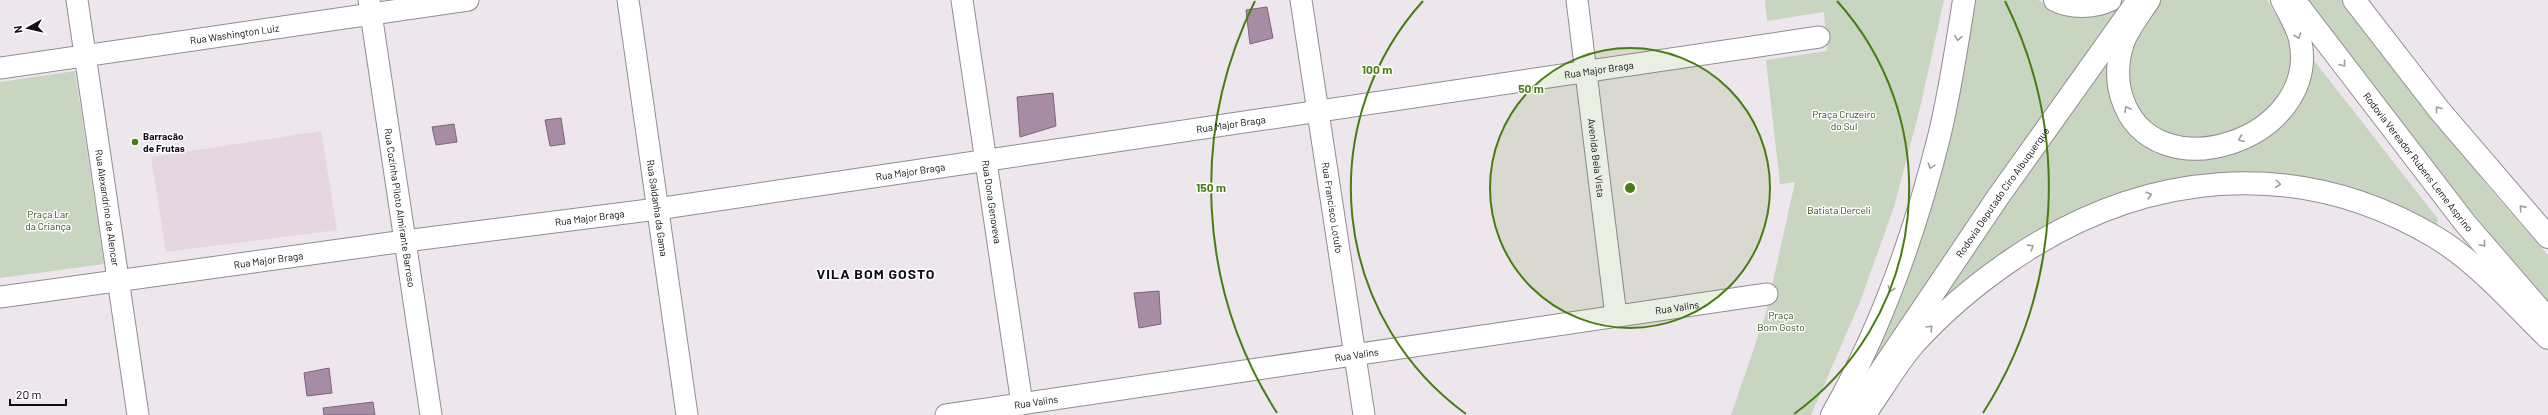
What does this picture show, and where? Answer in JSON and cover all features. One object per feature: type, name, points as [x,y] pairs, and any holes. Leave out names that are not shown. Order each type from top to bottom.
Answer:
[{"type":"main road","points":[[1832,415],[1853,378],[1886,303],[1919,209],[1939,136],[1964,0]]},
{"type":"main road","points":[[2055,0],[2083,7],[2103,4],[2110,0]]},
{"type":"main road","name":"Rodovia Deputado Ciro Albuquerque","points":[[1858,415],[1870,387],[1998,197],[2139,0]]},
{"type":"main road","points":[[2149,0],[2125,39],[2119,63],[2118,87],[2126,110],[2142,128],[2160,142],[2180,148],[2208,147],[2239,141],[2259,131],[2275,118],[2289,99],[2301,61],[2299,38],[2282,0]]},
{"type":"main road","name":"Rodovia Vereador Rubens Leme Asprino","points":[[2294,0],[2465,223],[2548,319]]},
{"type":"main road","points":[[2354,0],[2440,111],[2499,182],[2548,237]]},
{"type":"main road","points":[[1864,415],[1913,346],[1938,319],[1993,272],[2048,237],[2086,217],[2155,193],[2192,186],[2230,183],[2278,184],[2322,191],[2400,219],[2436,238],[2473,267],[2548,338]]},
{"type":"main road","name":"Rodovia Deputado Ciro Albuquerque","points":[[1842,415],[1870,387]]},
{"type":"street","name":"Rua Alexandrino de Alencar","points":[[77,0],[138,415]]},
{"type":"street","name":"Rua Washington Luiz","points":[[0,68],[86,56],[370,7],[468,0]]},
{"type":"street","name":"Rua Saldanha da Gama","points":[[628,0],[687,415]]},
{"type":"street","name":"Rua Dona Genoveva","points":[[962,0],[1022,404]]},
{"type":"street","name":"Rua Francisco Lotufo","points":[[1301,0],[1316,110],[1364,415]]},
{"type":"street","name":"Avenida Bela Vista","points":[[1577,0],[1616,316]]},
{"type":"street","name":"Rua Cozinha Piloto Almirante Barroso","points":[[370,7],[431,415]]},
{"type":"street","name":"Rua Major Braga","points":[[0,297],[405,241],[657,209],[1316,110],[1586,73],[1819,37]]},
{"type":"street","name":"Rua Valins","points":[[946,415],[1767,294]]},
{"type":"shaded area","points":[[1267,7],[1273,38],[1250,44],[1246,10]]},
{"type":"shaded area","points":[[1053,93],[1056,126],[1020,137],[1017,97]]},
{"type":"shaded area","points":[[561,118],[565,144],[550,146],[545,120]]},
{"type":"shaded area","points":[[454,124],[457,142],[436,145],[432,127]]},
{"type":"shaded area","points":[[321,131],[337,230],[166,252],[151,157]]},
{"type":"shaded area","points":[[1159,291],[1161,324],[1139,328],[1134,293]]},
{"type":"shaded area","points":[[329,368],[332,393],[307,396],[304,373]]},
{"type":"shaded area","points":[[373,402],[375,415],[324,415],[323,408]]},
{"type":"green space","name":"Praça Cruzeiro do Sul","points":[[1765,0],[1944,0],[1920,108],[1894,207],[1860,302],[1811,415],[1731,415],[1766,313],[1795,182],[1780,184],[1766,60],[1827,51],[1824,12],[1767,21]]},
{"type":"green space","points":[[1973,0],[2038,0],[2064,13],[2102,13],[2126,0],[2046,110],[1873,364],[1868,365]]},
{"type":"green space","points":[[2160,0],[2267,0],[2286,31],[2290,51],[2290,70],[2275,105],[2240,132],[2187,141],[2167,135],[2150,124],[2135,106],[2126,83],[2128,56]]},
{"type":"green space","points":[[2308,0],[2342,0],[2490,189],[2548,255],[2548,301],[2468,208]]},
{"type":"green space","points":[[2109,54],[2128,126],[2228,153],[2312,58],[2438,219],[2437,226],[2364,193],[2328,183],[2292,176],[2256,173],[2218,174],[2180,179],[2119,194],[2088,205],[2068,215],[2042,232],[1919,329]]},
{"type":"green space","name":"Praça Lar da Criança","points":[[75,71],[104,264],[0,278],[0,82]]},
{"type":"place","name":"Barracão de Frutas","points":[[135,142]]},
{"type":"district","name":"VILA BOM GOSTO","points":[[876,273]]},
{"type":"park label","name":"Batista Derceli","points":[[1839,210]]},
{"type":"park label","name":"Praça Bom Gosto","points":[[1781,320]]}]
